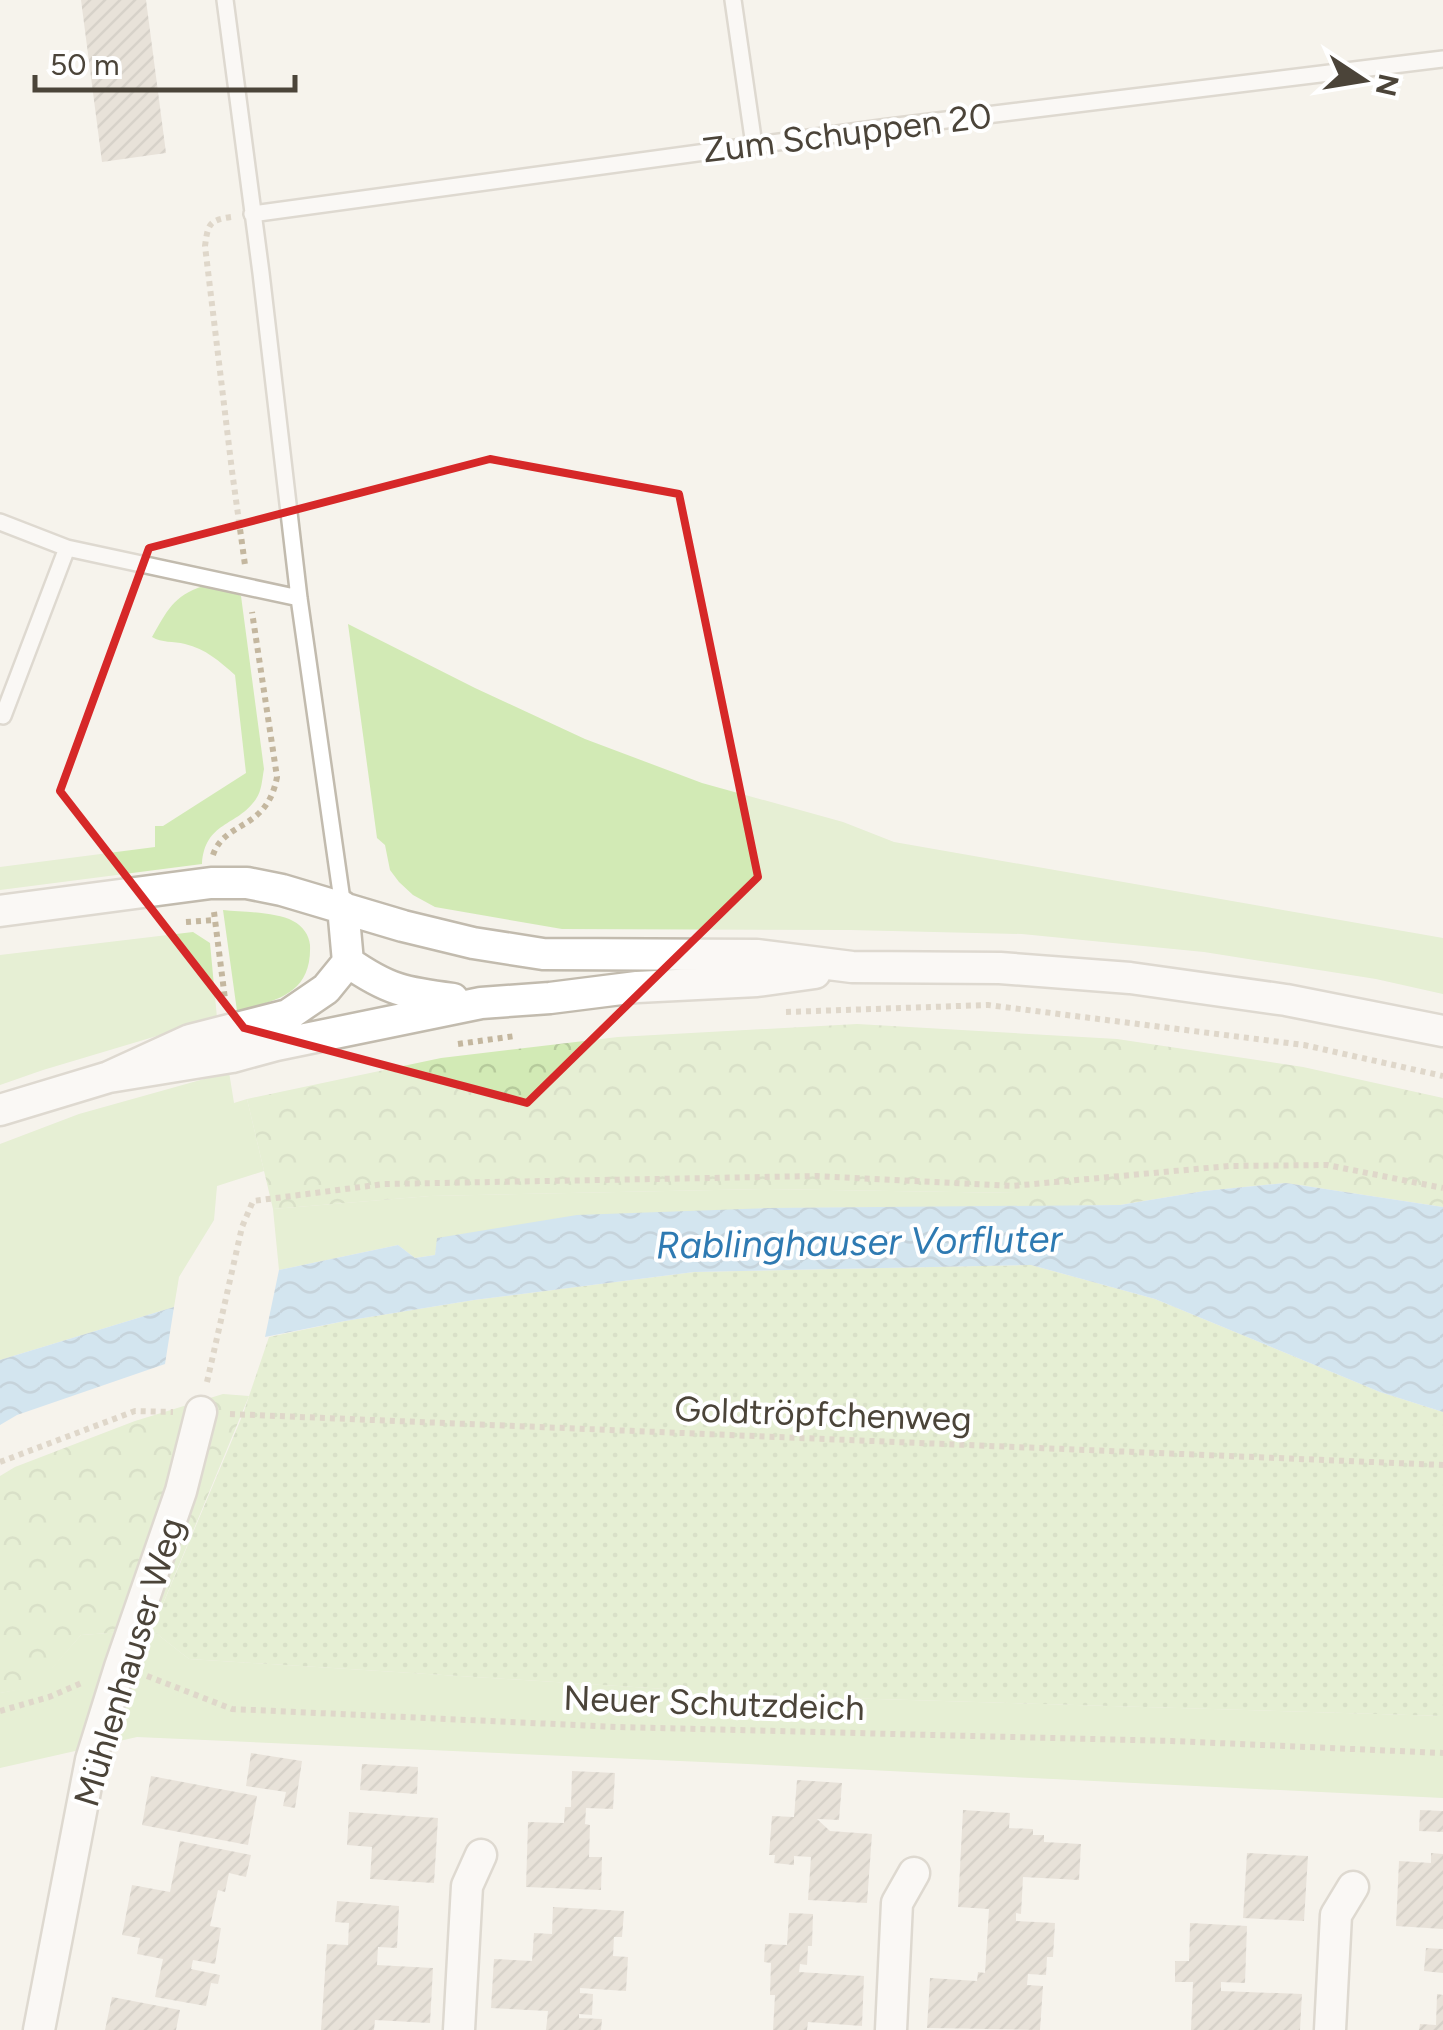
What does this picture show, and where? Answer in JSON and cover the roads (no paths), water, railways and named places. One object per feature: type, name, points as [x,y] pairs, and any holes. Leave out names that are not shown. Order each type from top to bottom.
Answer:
[{"type":"street","points":[[0,911],[247,882],[403,926],[543,954],[758,955],[852,967],[1000,968],[1130,978],[1286,1000],[1443,1031]]},
{"type":"street","points":[[109,1077],[190,1040],[288,1015],[326,989],[348,962],[343,906]]},
{"type":"street","points":[[348,962],[378,982],[410,994],[480,1002]]},
{"type":"street","points":[[0,1110],[109,1077],[232,1057],[480,1002],[637,987],[757,981],[852,967]]},
{"type":"street","name":"Mühlenhauser Weg","points":[[39,2030],[91,1760],[182,1491],[200,1412]]},
{"type":"street","points":[[459,2030],[467,1886],[481,1855]]},
{"type":"street","points":[[891,2030],[897,1903],[914,1872]]},
{"type":"street","points":[[1330,2030],[1336,1915],[1353,1887]]},
{"type":"lane","points":[[225,0],[262,273],[299,598],[343,906]]},
{"type":"lane","points":[[733,0],[754,145]]},
{"type":"lane","name":"Zum Schuppen 20","points":[[252,214],[754,145],[1443,59]]},
{"type":"lane","points":[[0,522],[67,548],[299,598]]},
{"type":"lane","points":[[0,715],[67,548]]},
{"type":"water","name":"Rablinghauser Vorfluter","points":[[1286,1183],[1443,1207],[1443,1412],[1380,1392],[1155,1299],[1031,1265],[694,1272],[474,1300],[265,1337],[279,1270],[398,1245],[415,1258],[435,1255],[437,1238],[577,1215],[768,1208],[1120,1205]]},
{"type":"water","points":[[174,1307],[165,1364],[17,1415],[0,1425],[0,1360]]}]
